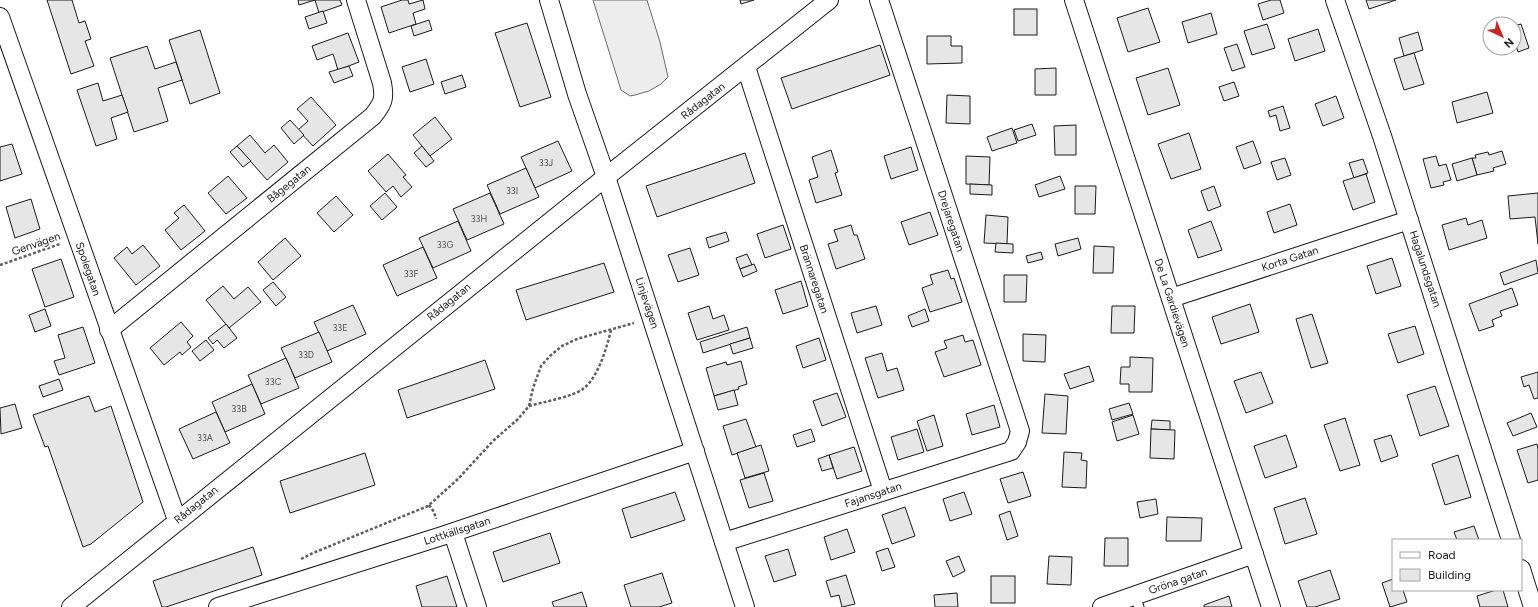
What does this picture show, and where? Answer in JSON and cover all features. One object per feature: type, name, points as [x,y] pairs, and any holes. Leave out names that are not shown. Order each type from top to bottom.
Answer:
[{"type":"street","name":"Bågegatan","points":[[109,330],[373,116],[382,104],[384,96],[382,83],[356,0]]},
{"type":"street","name":"Linjevägen","points":[[548,0],[577,94],[606,177],[745,607]]},
{"type":"street","name":"Rådagatan","points":[[71,607],[177,520],[829,0]]},
{"type":"street","name":"Drejaregatan","points":[[879,0],[1020,431],[1017,442]]},
{"type":"street","name":"De La Gardievägen","points":[[1074,0],[1271,607]]},
{"type":"street","name":"Hagalundsgatan","points":[[1335,0],[1409,220],[1511,539]]},
{"type":"street","name":"Spolegatan","points":[[0,17],[177,520]]},
{"type":"street","name":"Brännaregatan","points":[[746,67],[883,492]]},
{"type":"street","name":"Korta Gatan","points":[[1171,298],[1409,220]]},
{"type":"street","name":"Fajansgatan","points":[[724,542],[1010,451],[1017,442]]},
{"type":"street","name":"Lottkällsgatan","points":[[218,607],[453,533],[695,451]]},
{"type":"street","points":[[453,533],[477,607]]},
{"type":"street","name":"Gröna gatan","points":[[1102,607],[1137,601],[1254,554]]},
{"type":"street","points":[[1522,572],[1533,607]]},
{"type":"path","name":"Genvägen","points":[[0,265],[77,238]]},
{"type":"path","points":[[300,560],[313,553],[428,506],[458,479],[493,441],[518,419],[529,406],[533,388],[541,366],[550,356],[562,346],[567,344],[651,317]]},
{"type":"path","points":[[529,406],[570,395],[582,390],[589,384],[608,344],[611,329]]},
{"type":"shaded area","points":[[593,0],[647,0],[660,42],[668,77],[661,84],[649,91],[630,96],[621,90]]},
{"type":"building","points":[[47,0],[72,0],[79,23],[85,21],[91,39],[85,41],[94,66],[71,74]]},
{"type":"building","points":[[298,0],[315,0],[299,5]]},
{"type":"building","points":[[315,0],[340,0],[342,5],[319,13]]},
{"type":"building","points":[[402,0],[408,0],[409,4],[423,0],[425,9],[413,13],[416,24],[389,33],[381,7]]},
{"type":"building","points":[[740,0],[754,0],[741,4]]},
{"type":"building","points":[[1271,0],[1280,0],[1284,13],[1263,20],[1258,4]]},
{"type":"building","points":[[1366,0],[1396,0],[1369,9]]},
{"type":"building","points":[[1148,8],[1160,42],[1128,52],[1117,18]]},
{"type":"building","points":[[1014,9],[1037,9],[1037,35],[1014,35]]},
{"type":"building","points":[[323,11],[327,23],[309,29],[305,17]]},
{"type":"building","points":[[1211,13],[1217,34],[1188,43],[1182,22]]},
{"type":"building","points":[[429,20],[432,30],[414,36],[411,26]]},
{"type":"building","points":[[527,23],[551,97],[520,107],[495,33]]},
{"type":"building","points":[[1267,24],[1275,48],[1252,55],[1244,31]]},
{"type":"building","points":[[1522,27],[1529,48],[1522,51]]},
{"type":"building","points":[[1318,29],[1325,51],[1295,61],[1288,39]]},
{"type":"building","points":[[200,30],[220,93],[190,104],[169,40]]},
{"type":"building","points":[[1418,32],[1423,50],[1404,56],[1399,38]]},
{"type":"building","points":[[348,33],[359,62],[338,70],[333,54],[317,60],[312,46]]},
{"type":"building","points":[[927,36],[951,36],[951,46],[962,46],[962,63],[927,64]]},
{"type":"building","points":[[1237,44],[1245,67],[1232,71],[1224,48]]},
{"type":"building","points":[[880,45],[890,75],[792,109],[781,78]]},
{"type":"building","points":[[147,46],[155,69],[176,62],[182,80],[158,88],[168,121],[134,132],[110,58]]},
{"type":"building","points":[[1414,53],[1424,84],[1404,90],[1394,59]]},
{"type":"building","points":[[426,59],[434,84],[410,92],[402,67]]},
{"type":"building","points":[[349,66],[353,76],[334,83],[329,72]]},
{"type":"building","points":[[1056,68],[1056,95],[1035,95],[1035,69]]},
{"type":"building","points":[[1168,68],[1180,105],[1148,115],[1136,78]]},
{"type":"building","points":[[462,75],[466,87],[445,94],[441,82]]},
{"type":"building","points":[[1234,82],[1239,96],[1224,101],[1219,87]]},
{"type":"building","points":[[98,83],[103,101],[122,95],[128,112],[111,118],[117,139],[96,146],[77,90]]},
{"type":"building","points":[[1487,92],[1493,113],[1457,123],[1452,102]]},
{"type":"building","points":[[947,95],[970,96],[970,124],[946,123]]},
{"type":"building","points":[[1336,96],[1344,118],[1323,126],[1315,104]]},
{"type":"building","points":[[311,97],[336,125],[313,146],[298,130],[308,121],[297,109]]},
{"type":"building","points":[[1283,106],[1290,128],[1280,131],[1276,115],[1270,117],[1268,111]]},
{"type":"building","points":[[435,117],[452,139],[430,156],[413,135]]},
{"type":"building","points":[[290,120],[304,135],[294,144],[281,128]]},
{"type":"building","points":[[1032,124],[1036,135],[1018,141],[1014,130]]},
{"type":"building","points":[[1076,125],[1076,155],[1055,155],[1054,126]]},
{"type":"building","points":[[1012,128],[1017,143],[992,151],[987,137]]},
{"type":"building","points":[[1189,133],[1201,169],[1171,179],[1158,144]]},
{"type":"building","points":[[250,135],[265,153],[274,145],[288,162],[267,180],[237,146]]},
{"type":"building","points":[[558,141],[572,171],[535,188],[521,157]]},
{"type":"building","points":[[1253,141],[1261,163],[1244,169],[1236,147]]},
{"type":"building","points":[[12,144],[22,174],[0,181],[0,147]]},
{"type":"building","points":[[237,146],[251,161],[243,167],[230,152]]},
{"type":"building","points":[[422,146],[434,161],[426,167],[414,153]]},
{"type":"building","points":[[911,147],[918,170],[891,179],[884,156]]},
{"type":"building","points":[[831,150],[838,172],[835,173],[842,195],[816,203],[809,180],[818,177],[812,157]]},
{"type":"building","points":[[1502,151],[1506,164],[1493,168],[1494,171],[1477,175],[1472,158],[1476,158],[1475,155],[1488,152],[1489,155]]},
{"type":"building","points":[[745,153],[755,183],[657,217],[646,186]]},
{"type":"building","points":[[388,154],[406,175],[403,177],[412,187],[401,197],[393,186],[386,192],[368,171]]},
{"type":"building","points":[[966,156],[990,157],[989,185],[966,184]]},
{"type":"building","points":[[1436,156],[1439,166],[1446,164],[1451,180],[1443,182],[1444,185],[1431,188],[1423,159]]},
{"type":"building","points":[[1285,158],[1291,175],[1277,180],[1271,162]]},
{"type":"building","points":[[1472,158],[1477,175],[1457,181],[1452,164]]},
{"type":"building","points":[[1363,159],[1368,173],[1354,178],[1349,163]]},
{"type":"building","points":[[526,168],[539,197],[500,214],[487,185]]},
{"type":"building","points":[[1366,174],[1375,202],[1353,210],[1343,181]]},
{"type":"building","points":[[228,176],[247,198],[226,214],[208,193]]},
{"type":"building","points":[[1060,176],[1065,189],[1039,197],[1035,185]]},
{"type":"building","points":[[970,184],[992,185],[992,195],[970,194]]},
{"type":"building","points":[[1075,186],[1096,186],[1095,214],[1075,214]]},
{"type":"building","points":[[1214,186],[1221,206],[1208,211],[1201,191]]},
{"type":"building","points":[[385,193],[397,207],[382,220],[370,206]]},
{"type":"building","points":[[490,193],[504,224],[467,240],[453,209]]},
{"type":"building","points":[[1538,193],[1538,244],[1535,217],[1510,219],[1508,196]]},
{"type":"building","points":[[336,196],[353,215],[334,232],[317,213]]},
{"type":"building","points":[[31,199],[40,229],[15,238],[6,207]]},
{"type":"building","points":[[1290,204],[1297,225],[1274,233],[1267,212]]},
{"type":"building","points":[[184,205],[205,231],[181,250],[165,230],[179,218],[174,213]]},
{"type":"building","points":[[930,212],[938,235],[909,245],[901,222]]},
{"type":"building","points":[[986,215],[1008,217],[1007,244],[984,243]]},
{"type":"building","points":[[1466,218],[1468,225],[1482,220],[1487,238],[1449,250],[1442,225]]},
{"type":"building","points":[[458,221],[471,251],[433,268],[419,238]]},
{"type":"building","points":[[1211,221],[1222,250],[1198,258],[1188,230]]},
{"type":"building","points":[[783,225],[791,249],[765,258],[757,234]]},
{"type":"building","points":[[851,225],[854,235],[857,235],[865,259],[836,269],[828,244],[838,241],[834,230]]},
{"type":"building","points":[[726,232],[729,241],[709,248],[706,238]]},
{"type":"building","points":[[285,238],[301,256],[273,280],[258,262]]},
{"type":"building","points":[[1078,238],[1081,249],[1058,256],[1055,244]]},
{"type":"building","points":[[996,243],[1013,244],[1013,253],[995,252]]},
{"type":"building","points":[[143,245],[160,266],[136,285],[114,258],[127,247],[132,254]]},
{"type":"building","points":[[1094,246],[1114,247],[1113,273],[1093,273]]},
{"type":"building","points":[[423,247],[437,278],[397,296],[383,265]]},
{"type":"building","points":[[690,248],[699,275],[678,282],[668,255]]},
{"type":"building","points":[[1041,252],[1043,259],[1028,263],[1026,256]]},
{"type":"building","points":[[747,254],[752,265],[740,269],[736,258]]},
{"type":"building","points":[[1392,258],[1401,286],[1376,294],[1367,266]]},
{"type":"building","points":[[61,259],[74,297],[45,307],[32,269]]},
{"type":"building","points":[[1536,260],[1538,273],[1504,285],[1500,273]]},
{"type":"building","points":[[604,263],[614,292],[526,320],[516,290]]},
{"type":"building","points":[[754,264],[757,271],[743,277],[740,269]]},
{"type":"building","points":[[948,270],[951,279],[954,278],[962,302],[930,312],[922,288],[933,284],[930,275]]},
{"type":"building","points":[[1004,275],[1027,275],[1026,302],[1004,302]]},
{"type":"building","points":[[801,281],[808,306],[783,314],[775,290]]},
{"type":"building","points":[[273,282],[286,297],[276,306],[263,290]]},
{"type":"building","points":[[223,286],[234,299],[248,287],[261,302],[229,328],[206,300]]},
{"type":"building","points":[[1512,288],[1518,305],[1500,311],[1502,316],[1492,320],[1494,326],[1479,331],[1469,304]]},
{"type":"building","points":[[1250,304],[1259,332],[1221,344],[1212,317]]},
{"type":"building","points":[[353,305],[366,334],[327,351],[314,322]]},
{"type":"building","points":[[709,306],[713,319],[724,315],[729,330],[697,340],[688,313]]},
{"type":"building","points":[[876,306],[882,325],[857,333],[851,313]]},
{"type":"building","points":[[1112,306],[1135,306],[1134,333],[1111,333]]},
{"type":"building","points":[[45,309],[51,326],[35,332],[29,315]]},
{"type":"building","points":[[925,309],[929,321],[912,327],[908,316]]},
{"type":"building","points":[[1312,314],[1328,363],[1311,368],[1296,319]]},
{"type":"building","points":[[181,322],[193,336],[187,342],[191,347],[182,355],[180,352],[164,365],[150,348]]},
{"type":"building","points":[[226,324],[237,338],[224,348],[217,340],[213,344],[208,338]]},
{"type":"building","points":[[1415,326],[1424,354],[1398,363],[1388,334]]},
{"type":"building","points":[[83,327],[95,363],[59,375],[54,361],[65,358],[58,335]]},
{"type":"building","points":[[747,327],[750,338],[703,353],[700,342]]},
{"type":"building","points":[[319,332],[332,362],[295,378],[281,348]]},
{"type":"building","points":[[1023,334],[1046,335],[1045,362],[1023,361]]},
{"type":"building","points":[[963,335],[965,342],[973,340],[981,365],[944,377],[935,352],[947,348],[944,341]]},
{"type":"building","points":[[750,338],[753,348],[733,354],[730,344]]},
{"type":"building","points":[[819,338],[826,360],[803,368],[796,346]]},
{"type":"building","points":[[206,340],[214,350],[200,361],[192,351]]},
{"type":"building","points":[[882,353],[887,371],[897,368],[904,390],[878,398],[865,358]]},
{"type":"building","points":[[1130,357],[1153,358],[1152,392],[1129,392],[1129,384],[1120,384],[1121,367],[1130,367]]},
{"type":"building","points":[[286,358],[299,388],[261,404],[248,375]]},
{"type":"building","points":[[485,360],[495,389],[407,418],[398,390]]},
{"type":"building","points":[[741,361],[747,384],[738,387],[739,389],[714,396],[706,368],[726,362],[727,365]]},
{"type":"building","points":[[1089,366],[1094,381],[1070,389],[1064,374]]},
{"type":"building","points":[[1261,372],[1273,403],[1246,413],[1234,381]]},
{"type":"building","points":[[1538,372],[1538,398],[1534,399],[1529,385],[1524,387],[1521,377]]},
{"type":"building","points":[[59,379],[63,390],[43,397],[39,386]]},
{"type":"building","points":[[252,384],[265,414],[225,432],[212,402]]},
{"type":"building","points":[[1435,386],[1449,426],[1420,436],[1407,395]]},
{"type":"building","points":[[734,390],[738,405],[718,410],[714,396]]},
{"type":"building","points":[[837,393],[846,417],[822,426],[813,401]]},
{"type":"building","points":[[1045,394],[1068,396],[1066,434],[1042,433]]},
{"type":"building","points":[[89,396],[95,412],[111,406],[143,502],[91,544],[83,547],[48,446],[45,447],[33,415]]},
{"type":"building","points":[[1129,403],[1133,414],[1112,420],[1109,409]]},
{"type":"building","points":[[15,404],[22,428],[1,434],[0,408]]},
{"type":"building","points":[[994,405],[1000,427],[972,435],[966,414]]},
{"type":"building","points":[[216,412],[230,443],[193,459],[179,429]]},
{"type":"building","points":[[1531,413],[1537,427],[1513,436],[1507,423]]},
{"type":"building","points":[[934,415],[943,446],[927,451],[917,421]]},
{"type":"building","points":[[1133,415],[1139,434],[1117,441],[1112,422]]},
{"type":"building","points":[[1345,418],[1360,465],[1340,471],[1324,425]]},
{"type":"building","points":[[746,419],[756,447],[732,455],[723,426]]},
{"type":"building","points":[[1152,420],[1170,421],[1170,430],[1151,429]]},
{"type":"building","points":[[811,429],[815,441],[797,447],[793,435]]},
{"type":"building","points":[[917,429],[924,452],[898,460],[891,437]]},
{"type":"building","points":[[1151,429],[1175,430],[1174,459],[1150,458]]},
{"type":"building","points":[[1286,435],[1297,467],[1265,478],[1254,446]]},
{"type":"building","points":[[1391,435],[1398,456],[1381,462],[1374,440]]},
{"type":"building","points":[[1537,444],[1538,480],[1528,483],[1517,450]]},
{"type":"building","points":[[761,445],[769,471],[745,478],[737,453]]},
{"type":"building","points":[[854,447],[862,471],[837,479],[829,455]]},
{"type":"building","points":[[1064,452],[1082,453],[1081,460],[1087,461],[1086,488],[1062,487]]},
{"type":"building","points":[[365,453],[375,485],[290,513],[280,481]]},
{"type":"building","points":[[829,455],[833,468],[822,471],[818,459]]},
{"type":"building","points":[[1458,455],[1471,497],[1445,505],[1432,464]]},
{"type":"building","points":[[1023,472],[1031,496],[1008,503],[1000,479]]},
{"type":"building","points":[[764,473],[773,501],[749,508],[740,480]]},
{"type":"building","points":[[675,492],[685,520],[631,538],[622,509]]},
{"type":"building","points":[[964,492],[972,514],[950,521],[943,499]]},
{"type":"building","points":[[1305,498],[1317,534],[1285,544],[1274,508]]},
{"type":"building","points":[[1156,499],[1158,514],[1140,518],[1137,502]]},
{"type":"building","points":[[905,507],[915,536],[892,544],[882,515]]},
{"type":"building","points":[[1010,511],[1018,536],[1007,540],[999,515]]},
{"type":"building","points":[[1167,517],[1202,518],[1201,541],[1166,541]]},
{"type":"building","points":[[1474,526],[1479,539],[1457,539],[1454,532]]},
{"type":"building","points":[[847,529],[855,552],[831,560],[824,537]]},
{"type":"building","points":[[550,533],[560,563],[503,582],[493,552]]},
{"type":"building","points":[[1105,538],[1128,538],[1128,566],[1104,566]]},
{"type":"building","points":[[253,547],[262,575],[166,607],[162,607],[153,581]]},
{"type":"building","points":[[888,548],[895,567],[882,571],[876,552]]},
{"type":"building","points":[[788,549],[796,575],[774,582],[765,556]]},
{"type":"building","points":[[959,556],[965,571],[953,577],[946,561]]},
{"type":"building","points":[[1049,556],[1072,557],[1071,585],[1047,584]]},
{"type":"building","points":[[1330,570],[1340,599],[1315,607],[1307,607],[1298,581]]},
{"type":"building","points":[[662,573],[672,603],[659,607],[631,607],[624,585]]},
{"type":"building","points":[[846,575],[855,604],[842,607],[839,595],[831,597],[826,581]]},
{"type":"building","points":[[447,576],[457,607],[422,607],[416,586]]},
{"type":"building","points":[[991,576],[1015,576],[1015,603],[991,603]]},
{"type":"building","points":[[1392,579],[1392,591],[1403,591],[1407,602],[1390,607],[1382,583]]},
{"type":"building","points":[[1493,591],[1503,591],[1508,607],[1480,607],[1477,596]]},
{"type":"building","points":[[582,592],[587,607],[554,607],[552,602]]},
{"type":"building","points":[[957,593],[958,607],[935,607],[934,595]]},
{"type":"building","points":[[1229,596],[1232,607],[1204,607],[1204,605]]}]
